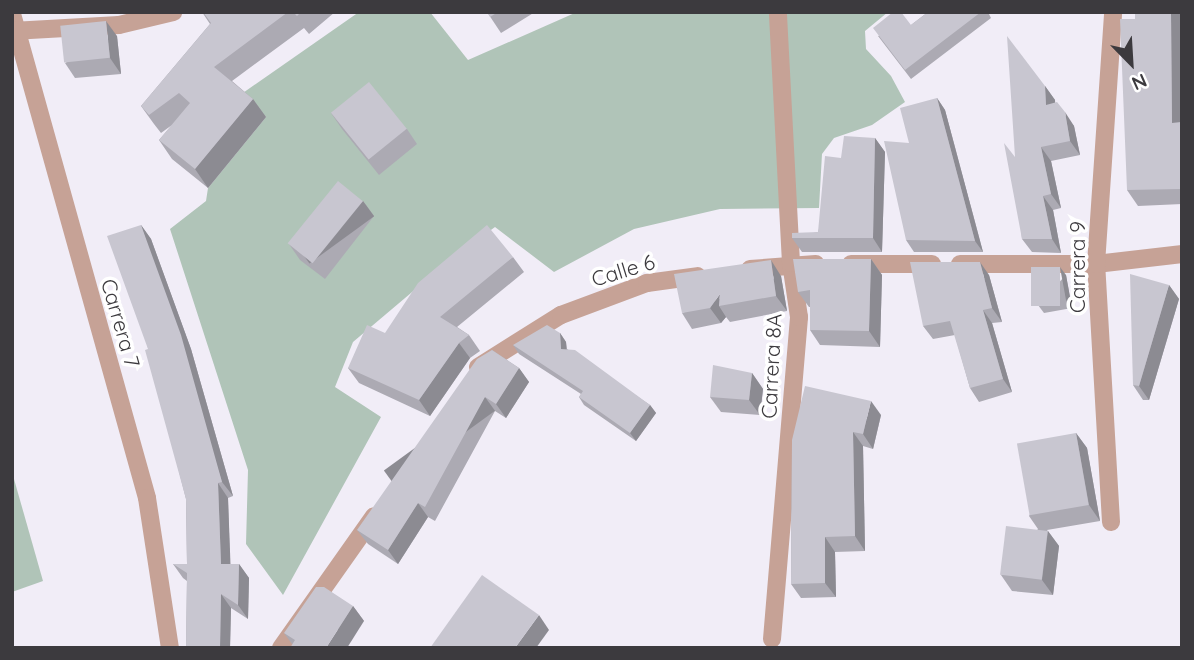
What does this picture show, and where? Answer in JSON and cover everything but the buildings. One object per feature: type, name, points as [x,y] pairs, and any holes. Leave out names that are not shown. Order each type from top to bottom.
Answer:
[{"type":"street","points":[[13,25],[119,25],[173,12]]},
{"type":"street","name":"Carrera 8A","points":[[772,639],[799,317],[791,264],[778,12]]},
{"type":"street","name":"Carrera 9","points":[[1111,522],[1096,264],[1113,12]]},
{"type":"street","name":"Carrera 7","points":[[13,25],[147,498],[170,648]]},
{"type":"street","name":"Calle 6","points":[[463,388],[479,365],[561,315],[647,283],[791,264],[1096,264],[1182,254]]},
{"type":"street","points":[[281,648],[385,500]]},
{"type":"green space","points":[[359,12],[430,12],[468,60],[577,12],[888,12],[865,31],[866,49],[891,76],[905,102],[872,125],[834,138],[822,154],[819,208],[720,209],[634,229],[554,272],[495,227],[450,260],[353,342],[335,387],[381,417],[283,595],[246,544],[248,470],[170,229],[206,201],[208,188],[266,117],[240,95]]},
{"type":"green space","points":[[12,472],[43,581],[12,592]]}]
